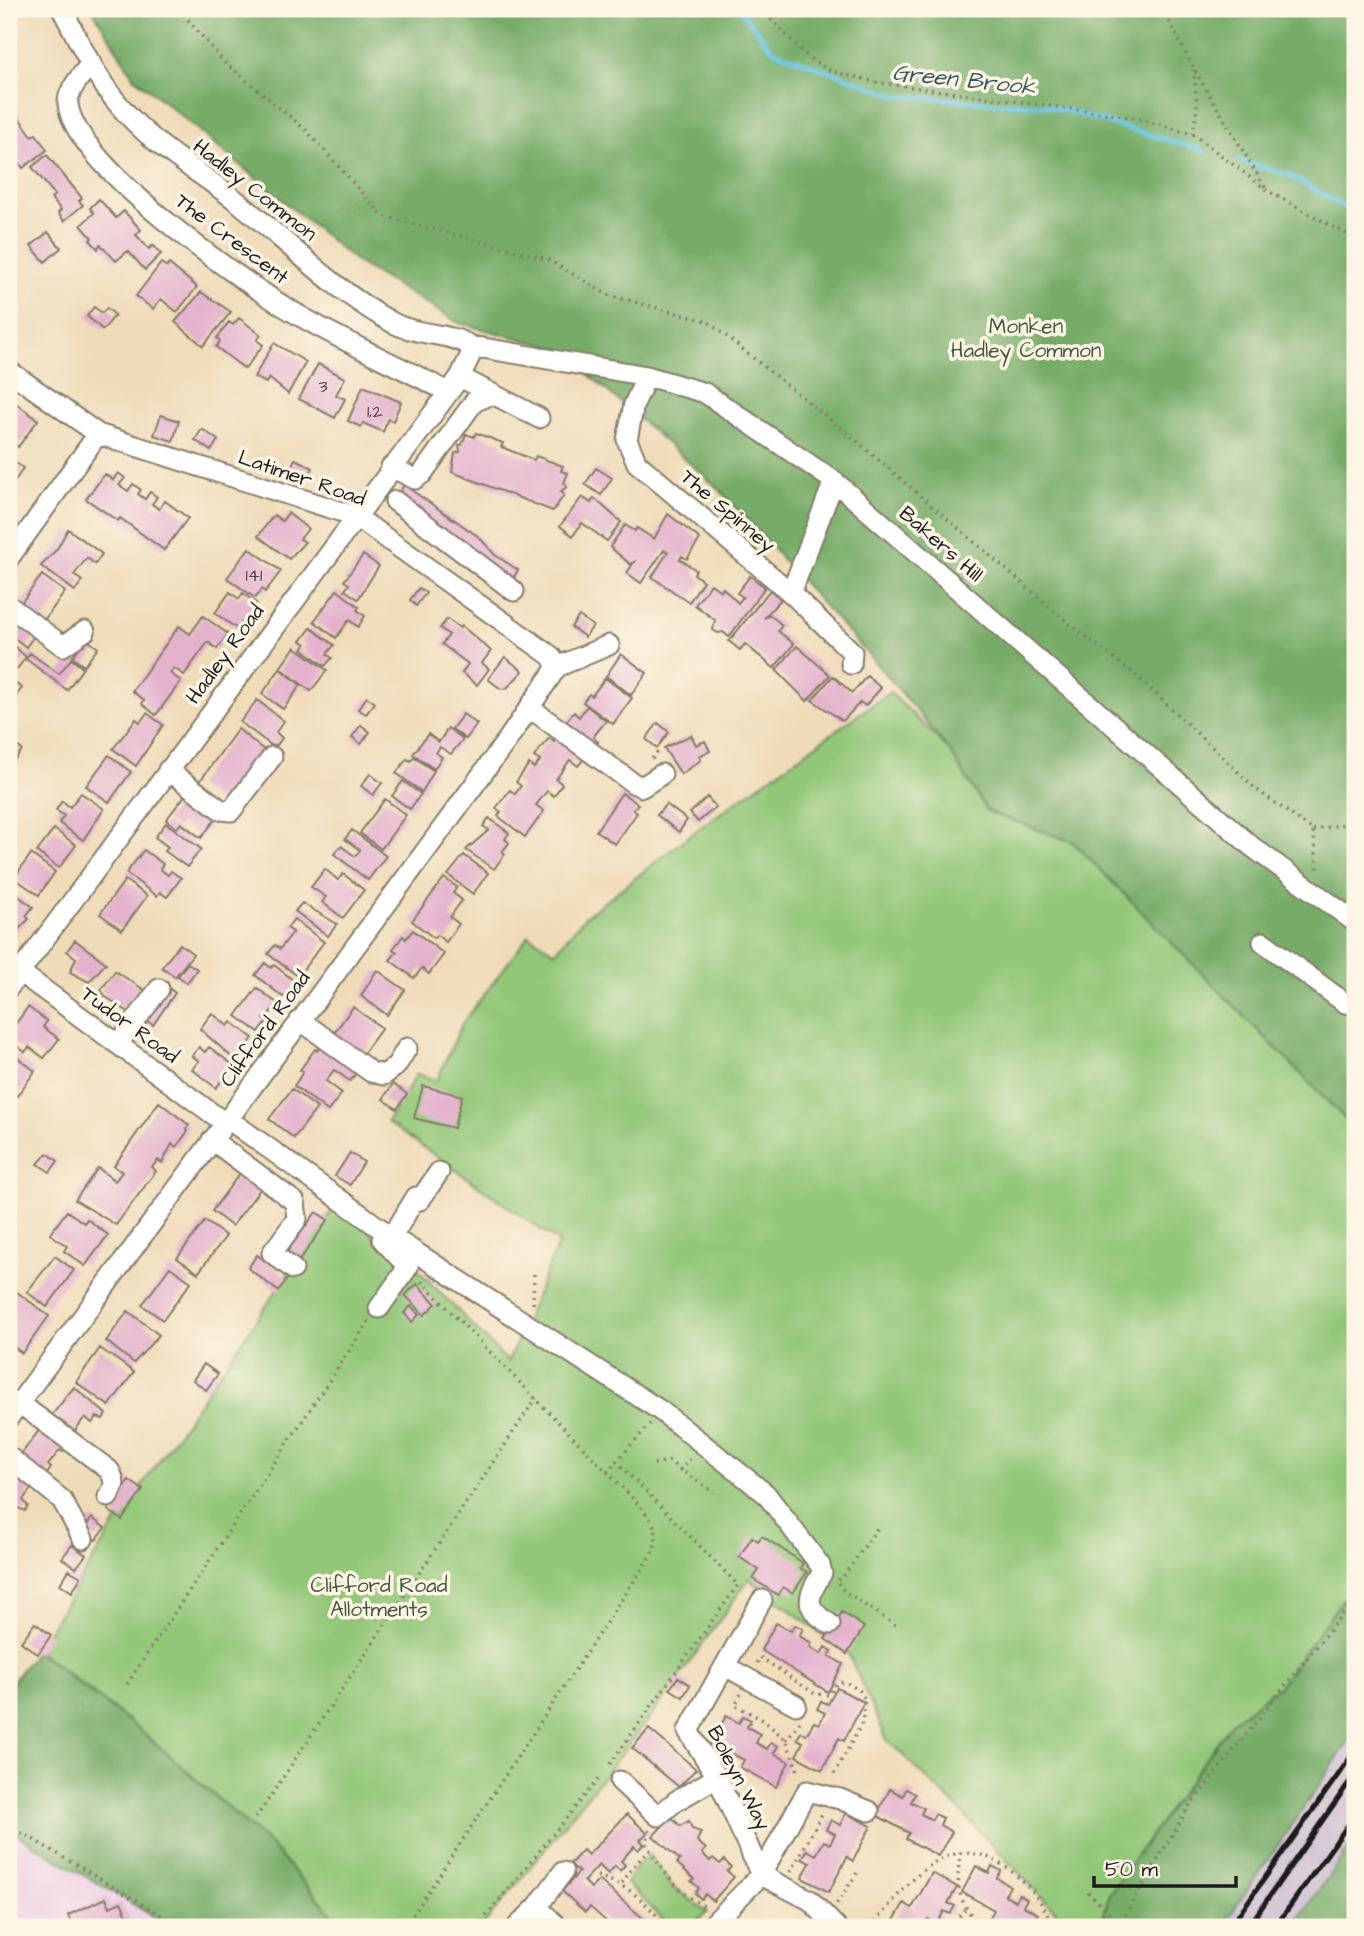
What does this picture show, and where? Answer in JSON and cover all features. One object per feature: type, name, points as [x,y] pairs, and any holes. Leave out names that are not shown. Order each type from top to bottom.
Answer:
[{"type":"street","name":"Hadley Common","points":[[62,9],[91,63],[117,103],[145,135],[240,203],[354,297],[396,324],[456,339],[471,346]]},
{"type":"street","name":"The Crescent","points":[[91,63],[73,87],[67,102],[76,130],[102,162],[130,188],[236,276],[301,317],[454,385],[490,395],[540,418]]},
{"type":"street","name":"Bakers Hill","points":[[471,346],[647,376],[705,393],[834,481],[1251,846],[1355,922]]},
{"type":"street","name":"Hadley Road","points":[[12,975],[454,385],[472,352],[471,346]]},
{"type":"street","name":"Latimer Road","points":[[9,371],[98,434],[355,516],[551,656],[557,667]]},
{"type":"street","name":"The Spinney","points":[[647,376],[634,404],[627,440],[637,463],[792,593],[852,652],[851,664]]},
{"type":"street","points":[[391,467],[408,478],[415,479],[422,474],[474,402],[490,395]]},
{"type":"street","points":[[9,558],[98,434]]},
{"type":"street","name":"The Spinney","points":[[792,593],[834,481]]},
{"type":"street","points":[[395,501],[452,547],[514,591]]},
{"type":"street","points":[[435,572],[452,547]]},
{"type":"street","points":[[9,606],[63,646],[85,631]]},
{"type":"street","points":[[557,667],[609,645]]},
{"type":"street","name":"Clifford Road","points":[[14,1410],[530,708],[557,667]]},
{"type":"street","points":[[530,708],[633,783],[642,787],[662,774]]},
{"type":"street","points":[[168,769],[221,810],[232,811],[272,757]]},
{"type":"street","points":[[1264,942],[1345,1003],[1355,1005]]},
{"type":"street","name":"Tudor Road","points":[[12,975],[118,1044],[369,1221]]},
{"type":"street","points":[[118,1044],[159,989]]},
{"type":"street","points":[[300,1020],[371,1072],[384,1075],[396,1066],[407,1048]]},
{"type":"street","points":[[212,1140],[295,1202],[297,1219],[272,1253],[293,1269]]},
{"type":"street","points":[[392,1237],[416,1197],[420,1200],[439,1172]]},
{"type":"street","points":[[369,1221],[537,1333],[661,1411],[766,1494],[829,1577],[811,1592],[810,1603],[813,1613],[830,1624]]},
{"type":"street","points":[[369,1221],[408,1267],[379,1308]]},
{"type":"street","points":[[14,1410],[109,1470],[114,1478],[114,1489],[108,1497]]},
{"type":"street","points":[[9,1457],[62,1500],[83,1539]]},
{"type":"street","name":"Boleyn Way","points":[[761,1875],[717,1777],[688,1731],[762,1600]]},
{"type":"street","points":[[725,1666],[801,1708]]},
{"type":"street","points":[[620,1781],[658,1816],[676,1801],[717,1777]]},
{"type":"street","name":"Boleyn Way","points":[[714,1924],[761,1875],[807,1791],[869,1811]]},
{"type":"street","points":[[517,1927],[537,1907],[563,1872]]},
{"type":"street","points":[[761,1875],[783,1889],[810,1900],[831,1920]]},
{"type":"street","points":[[537,1907],[558,1927]]},
{"type":"path","points":[[761,9],[809,58],[831,71],[875,82],[1131,117],[1193,134],[1268,191],[1355,239]]},
{"type":"path","points":[[1163,9],[1194,69],[1268,191]]},
{"type":"path","points":[[1193,134],[1197,107],[1194,69]]},
{"type":"path","points":[[1313,830],[1355,822]]},
{"type":"path","points":[[405,1927],[656,1545],[657,1534],[653,1522],[607,1472],[408,1267]]},
{"type":"path","points":[[534,1272],[533,1307],[537,1333]]},
{"type":"path","points":[[127,1684],[379,1308]]},
{"type":"path","points":[[256,1818],[536,1398]]},
{"type":"path","points":[[607,1472],[661,1411]]},
{"type":"path","points":[[477,1927],[586,1796],[738,1585],[616,1461]]},
{"type":"path","points":[[654,1464],[669,1461],[691,1480],[704,1484],[715,1493]]},
{"type":"path","points":[[829,1577],[843,1577],[878,1527]]},
{"type":"path","points":[[829,1577],[844,1591],[898,1627]]},
{"type":"path","points":[[1087,1892],[1118,1926],[1190,1805],[1355,1598]]},
{"type":"path","points":[[786,1740],[801,1708]]},
{"type":"path","points":[[783,1889],[831,1797]]},
{"type":"path","points":[[658,1816],[646,1844],[674,1884],[692,1901],[708,1909],[714,1924]]},
{"type":"path","points":[[9,1825],[181,1927]]},
{"type":"path","points":[[622,1884],[636,1863],[650,1851]]},
{"type":"path","points":[[870,1927],[927,1867],[960,1852],[971,1851],[998,1860],[1026,1883],[1048,1913],[1051,1927]]},
{"type":"path","points":[[960,1852],[957,1883],[965,1910],[983,1927]]},
{"type":"path","points":[[831,1920],[836,1905],[858,1873]]},
{"type":"path","points":[[597,1875],[622,1884],[649,1905],[667,1927]]},
{"type":"path","points":[[950,1927],[965,1910]]},
{"type":"shaded area","points":[[1355,1732],[1355,1839],[1293,1927],[1222,1927]]},
{"type":"shaded area","points":[[9,1830],[171,1927],[9,1927]]},
{"type":"green space","name":"Monken Hadley Common","points":[[92,9],[1355,9],[1355,1129],[1073,842],[987,811],[949,750],[890,679],[719,489],[560,349],[459,323],[358,263],[133,76]]},
{"type":"green space","name":"Clifford Road Allotments","points":[[890,692],[950,751],[987,812],[1073,842],[1355,1129],[1355,1583],[1279,1686],[1232,1722],[1109,1894],[1101,1927],[1070,1927],[952,1802],[887,1740],[849,1655],[749,1579],[650,1718],[482,1927],[344,1927],[269,1844],[139,1729],[37,1650],[112,1529],[340,1199],[386,1249],[392,1243],[508,1362],[559,1242],[387,1122],[417,1074],[437,1080],[462,1024],[529,935],[555,952],[585,917],[698,829]]},
{"type":"green space","points":[[1355,1583],[1355,1732],[1222,1927],[1101,1927],[1109,1894],[1232,1722],[1279,1686]]},
{"type":"green space","points":[[36,1651],[139,1729],[269,1844],[344,1927],[171,1927],[9,1830],[9,1686]]},
{"type":"green space","points":[[1355,1839],[1355,1927],[1293,1927]]},
{"type":"green space","points":[[649,1855],[671,1885],[707,1912],[689,1927],[671,1927],[626,1883],[637,1865]]},
{"type":"building","points":[[9,104],[32,136],[36,134],[47,150],[23,168],[9,149]]},
{"type":"building","points":[[47,155],[82,198],[79,201],[83,205],[64,221],[58,213],[61,210],[51,198],[55,195],[32,167]]},
{"type":"building","points":[[99,199],[116,218],[124,211],[141,230],[136,235],[149,249],[153,245],[161,254],[145,270],[128,251],[116,261],[100,244],[98,249],[90,240],[92,238],[81,225],[94,213],[90,208]]},
{"type":"building","points":[[48,232],[61,248],[45,262],[31,246]]},
{"type":"building","points":[[161,263],[167,267],[169,264],[197,287],[177,312],[161,299],[153,309],[136,296]]},
{"type":"building","points":[[201,292],[231,312],[203,346],[175,322]]},
{"type":"building","points":[[94,307],[102,313],[107,308],[115,315],[103,330],[87,316]]},
{"type":"building","points":[[239,318],[261,335],[257,340],[263,345],[245,369],[216,347],[220,341],[217,338],[229,322],[233,325]]},
{"type":"building","points":[[274,343],[306,362],[288,394],[269,378],[266,383],[254,377]]},
{"type":"building","points":[[318,364],[345,378],[336,395],[345,399],[335,418],[299,399]]},
{"type":"building","points":[[363,386],[401,402],[393,421],[388,419],[383,432],[363,423],[361,427],[348,421]]},
{"type":"building","points":[[9,398],[38,420],[18,447],[9,440]]},
{"type":"building","points":[[161,415],[179,421],[173,441],[154,435]]},
{"type":"building","points":[[202,429],[218,440],[211,451],[195,440]]},
{"type":"building","points":[[476,433],[503,443],[501,447],[534,460],[536,456],[563,466],[561,471],[568,473],[564,483],[567,487],[561,491],[564,495],[553,511],[452,472],[455,453],[460,452],[459,445],[462,445],[466,434],[474,437]]},
{"type":"building","points":[[9,458],[23,468],[9,491]]},
{"type":"building","points":[[295,459],[313,468],[305,482],[288,473]]},
{"type":"building","points":[[596,468],[612,478],[601,495],[585,484]]},
{"type":"building","points":[[118,473],[125,478],[119,485],[128,491],[133,484],[141,490],[138,494],[145,499],[150,492],[157,497],[152,504],[159,509],[165,501],[188,518],[164,550],[120,518],[118,521],[86,499],[105,474],[113,480]]},
{"type":"building","points":[[404,485],[479,537],[495,555],[518,570],[511,582],[396,498]]},
{"type":"building","points":[[582,497],[591,503],[594,498],[621,522],[607,541],[582,523],[573,536],[560,526]]},
{"type":"building","points":[[288,513],[308,529],[300,539],[305,542],[289,559],[258,536],[274,515],[282,521]]},
{"type":"building","points":[[668,514],[700,539],[687,559],[682,556],[680,559],[696,570],[694,574],[703,581],[689,602],[652,577],[668,552],[664,550],[641,583],[627,573],[634,562],[630,564],[610,547],[625,525],[635,531],[637,528],[654,539]]},
{"type":"building","points":[[68,529],[102,554],[95,564],[87,558],[74,575],[82,581],[75,591],[41,566],[57,549]]},
{"type":"building","points":[[249,548],[281,571],[265,592],[262,589],[255,598],[227,578]]},
{"type":"building","points":[[363,555],[379,566],[358,599],[345,590],[349,584],[344,581]]},
{"type":"building","points":[[42,575],[65,592],[41,624],[18,607]]},
{"type":"building","points":[[750,576],[765,587],[729,637],[723,632],[713,630],[715,620],[695,605],[711,584],[721,591],[723,588],[738,603],[743,597],[737,593]]},
{"type":"building","points":[[419,588],[426,593],[416,606],[410,600]]},
{"type":"building","points":[[337,590],[359,607],[357,610],[365,616],[358,627],[349,620],[336,638],[314,621]]},
{"type":"building","points":[[770,590],[781,599],[764,618],[770,615],[782,625],[778,631],[794,644],[774,668],[745,644],[740,650],[729,641]]},
{"type":"building","points":[[230,592],[239,599],[243,593],[257,604],[237,629],[215,613]]},
{"type":"building","points":[[9,612],[37,632],[26,647],[9,634]]},
{"type":"building","points":[[203,616],[228,634],[217,649],[208,642],[184,675],[174,668],[170,673],[181,681],[156,715],[142,704],[144,700],[132,691],[179,626],[190,634]]},
{"type":"building","points":[[579,616],[593,626],[585,637],[571,627]]},
{"type":"building","points":[[447,619],[460,628],[462,626],[491,651],[482,663],[489,669],[477,685],[462,673],[468,664],[442,644],[449,635],[440,628]]},
{"type":"building","points":[[311,628],[334,645],[327,654],[332,658],[325,666],[302,649],[306,644],[301,641]]},
{"type":"building","points":[[86,639],[98,648],[84,666],[72,657]]},
{"type":"building","points":[[9,641],[26,657],[17,669],[9,663]]},
{"type":"building","points":[[797,646],[830,675],[807,701],[776,670]]},
{"type":"building","points":[[295,647],[327,670],[311,691],[280,668]]},
{"type":"building","points":[[30,653],[59,674],[71,659],[83,668],[67,690],[26,659]]},
{"type":"building","points":[[621,654],[647,673],[631,695],[606,676]]},
{"type":"building","points":[[505,657],[523,671],[507,688],[501,689],[488,679]]},
{"type":"building","points":[[280,669],[301,685],[283,709],[262,694]]},
{"type":"building","points":[[833,676],[852,693],[867,676],[881,688],[865,706],[860,702],[843,721],[812,700]]},
{"type":"building","points":[[605,678],[632,698],[613,724],[583,702],[589,694],[592,696]]},
{"type":"building","points":[[11,680],[22,688],[12,701],[9,699]]},
{"type":"building","points":[[367,697],[375,703],[366,714],[358,709]]},
{"type":"building","points":[[257,700],[284,721],[276,732],[282,738],[277,745],[272,746],[240,722]]},
{"type":"building","points":[[587,706],[606,721],[593,737],[598,742],[592,750],[562,727],[574,712],[579,717]]},
{"type":"building","points":[[147,713],[163,725],[136,766],[113,749],[136,719],[140,722]]},
{"type":"building","points":[[463,714],[477,724],[466,739],[452,729]]},
{"type":"building","points":[[658,723],[669,732],[657,748],[646,739]]},
{"type":"building","points":[[361,725],[370,732],[361,744],[352,737]]},
{"type":"building","points":[[448,728],[463,739],[451,754],[440,747],[436,753],[442,757],[434,769],[413,754],[428,734],[439,742]]},
{"type":"building","points":[[238,729],[265,751],[225,806],[197,785]]},
{"type":"building","points":[[691,735],[696,745],[705,741],[710,751],[699,756],[701,760],[681,774],[664,748]]},
{"type":"building","points":[[549,738],[554,742],[557,738],[585,758],[578,766],[570,760],[556,779],[562,784],[554,796],[547,791],[536,805],[544,811],[525,837],[498,816],[501,812],[496,808],[510,790],[515,794],[521,786],[516,782],[529,764],[534,768],[540,761],[534,757]]},
{"type":"building","points":[[11,741],[22,750],[9,767],[9,744]]},
{"type":"building","points":[[109,755],[131,772],[109,802],[86,786]]},
{"type":"building","points":[[414,757],[434,771],[422,792],[396,773],[407,759],[411,761]]},
{"type":"building","points":[[370,774],[382,783],[373,795],[361,786]]},
{"type":"building","points":[[403,781],[421,794],[410,809],[392,796]]},
{"type":"building","points":[[81,793],[104,809],[83,840],[59,823],[64,816],[56,810],[62,801],[70,807]]},
{"type":"building","points":[[622,793],[638,804],[633,810],[637,813],[615,844],[596,831]]},
{"type":"building","points":[[186,794],[217,817],[201,838],[181,823],[177,828],[166,820]]},
{"type":"building","points":[[707,797],[716,807],[698,822],[690,813]]},
{"type":"building","points":[[385,799],[406,815],[381,849],[360,833]]},
{"type":"building","points":[[666,804],[687,820],[679,832],[657,815]]},
{"type":"building","points":[[489,818],[509,833],[505,839],[509,843],[502,852],[505,854],[494,869],[466,850],[489,830],[483,826]]},
{"type":"building","points":[[166,823],[201,849],[187,867],[165,851],[168,847],[155,837]]},
{"type":"building","points":[[54,829],[76,845],[59,868],[37,852]]},
{"type":"building","points":[[352,830],[386,856],[368,880],[334,854],[341,846],[355,856],[358,853],[360,850],[345,839]]},
{"type":"building","points":[[144,850],[163,864],[160,869],[168,875],[171,871],[181,878],[167,897],[160,892],[157,896],[126,873]]},
{"type":"building","points":[[31,854],[55,872],[39,895],[14,878]]},
{"type":"building","points":[[464,855],[488,873],[473,894],[448,875]]},
{"type":"building","points":[[325,869],[338,880],[343,874],[364,890],[343,918],[322,902],[326,897],[311,887]]},
{"type":"building","points":[[444,878],[457,887],[453,893],[462,900],[450,917],[459,924],[446,942],[437,935],[434,938],[412,921]]},
{"type":"building","points":[[125,880],[147,896],[122,930],[100,914]]},
{"type":"building","points":[[9,889],[33,907],[26,916],[29,919],[11,937]]},
{"type":"building","points":[[302,903],[337,924],[328,936],[295,911]]},
{"type":"building","points":[[294,919],[324,942],[298,976],[268,954],[275,945],[280,949],[293,932],[287,928]]},
{"type":"building","points":[[413,930],[444,954],[429,974],[422,968],[414,978],[390,960],[397,952],[393,949],[403,936],[406,939]]},
{"type":"building","points":[[75,940],[106,963],[89,982],[70,972],[76,958],[67,951]]},
{"type":"building","points":[[180,944],[193,954],[175,977],[162,967]]},
{"type":"building","points":[[188,963],[197,969],[187,983],[178,976]]},
{"type":"building","points":[[265,963],[271,968],[274,965],[297,983],[289,994],[283,997],[255,975]]},
{"type":"building","points":[[377,970],[405,990],[387,1015],[361,996]]},
{"type":"building","points":[[115,971],[149,993],[133,1015],[106,997],[101,990]]},
{"type":"building","points":[[168,987],[175,993],[153,1025],[146,1020]]},
{"type":"building","points":[[257,988],[278,1004],[264,1019],[267,1021],[259,1032],[236,1016]]},
{"type":"building","points":[[28,1007],[47,1021],[43,1027],[59,1039],[44,1058],[29,1047],[25,1052],[9,1040],[9,1033]]},
{"type":"building","points":[[353,1007],[382,1028],[359,1059],[331,1037]]},
{"type":"building","points":[[212,1013],[228,1026],[231,1022],[253,1038],[236,1061],[200,1029]]},
{"type":"building","points":[[322,1045],[357,1072],[350,1081],[334,1070],[326,1081],[342,1093],[328,1111],[294,1086],[303,1072],[300,1070],[315,1049],[317,1051]]},
{"type":"building","points":[[199,1047],[205,1052],[209,1047],[233,1065],[216,1088],[192,1069],[199,1061],[192,1056]]},
{"type":"building","points":[[9,1051],[35,1071],[17,1096],[9,1090]]},
{"type":"building","points":[[393,1084],[407,1094],[397,1109],[383,1099]]},
{"type":"building","points":[[423,1086],[462,1096],[454,1128],[414,1118]]},
{"type":"building","points":[[292,1089],[317,1108],[294,1138],[269,1119]]},
{"type":"building","points":[[159,1102],[189,1125],[186,1129],[188,1131],[176,1147],[172,1144],[162,1163],[158,1160],[152,1167],[156,1171],[116,1225],[75,1200],[98,1168],[115,1181],[122,1172],[114,1166]]},
{"type":"building","points":[[47,1153],[58,1161],[50,1172],[38,1164]]},
{"type":"building","points":[[350,1153],[364,1162],[350,1185],[335,1176]]},
{"type":"building","points":[[240,1173],[261,1188],[232,1226],[212,1211]]},
{"type":"building","points":[[67,1211],[84,1223],[87,1219],[108,1235],[85,1266],[64,1251],[67,1246],[50,1234]]},
{"type":"building","points":[[316,1212],[328,1220],[299,1261],[287,1252]]},
{"type":"building","points":[[205,1221],[226,1236],[198,1273],[177,1258]]},
{"type":"building","points":[[257,1255],[288,1278],[278,1291],[248,1268]]},
{"type":"building","points":[[55,1256],[74,1270],[47,1307],[27,1292]]},
{"type":"building","points":[[170,1267],[191,1282],[163,1320],[142,1305]]},
{"type":"building","points":[[417,1284],[436,1304],[424,1315],[405,1295]]},
{"type":"building","points":[[13,1289],[49,1316],[22,1353],[9,1343],[9,1294]]},
{"type":"building","points":[[411,1306],[419,1315],[412,1322],[404,1313]]},
{"type":"building","points":[[128,1311],[159,1335],[134,1363],[106,1341]]},
{"type":"building","points":[[100,1348],[134,1372],[109,1406],[76,1382]]},
{"type":"building","points":[[204,1364],[218,1374],[206,1390],[193,1380]]},
{"type":"building","points":[[74,1387],[106,1414],[103,1419],[97,1417],[92,1423],[85,1417],[74,1432],[52,1415]]},
{"type":"building","points":[[43,1425],[69,1445],[63,1452],[60,1450],[48,1465],[51,1468],[45,1477],[19,1457]]},
{"type":"building","points":[[13,1466],[35,1483],[23,1500],[28,1506],[25,1511],[18,1508],[12,1517],[9,1515],[9,1472]]},
{"type":"building","points":[[129,1480],[143,1490],[122,1520],[108,1510]]},
{"type":"building","points":[[92,1518],[105,1528],[96,1540],[83,1530]]},
{"type":"building","points":[[762,1536],[803,1563],[800,1568],[807,1572],[793,1593],[783,1587],[778,1595],[753,1579],[759,1570],[739,1557],[752,1537],[758,1541]]},
{"type":"building","points":[[72,1545],[86,1555],[76,1568],[62,1558]]},
{"type":"building","points":[[69,1570],[81,1577],[72,1592],[60,1584]]},
{"type":"building","points":[[842,1612],[864,1627],[847,1654],[825,1639]]},
{"type":"building","points":[[35,1623],[51,1635],[38,1654],[21,1642]]},
{"type":"building","points":[[776,1623],[791,1631],[795,1625],[803,1629],[799,1636],[812,1643],[810,1647],[821,1654],[825,1647],[832,1651],[829,1656],[843,1664],[828,1692],[761,1650]]},
{"type":"building","points":[[678,1677],[690,1685],[683,1697],[670,1689]]},
{"type":"building","points":[[837,1688],[864,1702],[844,1741],[839,1738],[822,1770],[796,1756],[803,1742],[797,1739],[801,1732],[806,1735],[814,1722],[819,1724],[825,1713],[817,1709],[821,1701],[828,1704]]},
{"type":"building","points":[[726,1716],[739,1723],[743,1716],[751,1720],[747,1727],[760,1734],[756,1743],[767,1749],[771,1743],[778,1746],[774,1753],[789,1762],[776,1787],[740,1767],[744,1760],[711,1743]]},
{"type":"building","points":[[649,1729],[696,1769],[679,1787],[632,1748]]},
{"type":"building","points":[[890,1789],[903,1796],[906,1789],[915,1794],[911,1802],[924,1808],[921,1814],[932,1820],[935,1814],[943,1818],[940,1825],[952,1832],[938,1856],[906,1839],[909,1833],[876,1815]]},
{"type":"building","points":[[846,1813],[871,1826],[853,1861],[847,1857],[829,1892],[802,1878],[810,1863],[802,1859],[807,1850],[816,1855],[824,1841],[830,1844],[835,1834],[826,1829],[831,1820],[840,1825]]},
{"type":"building","points":[[627,1814],[647,1833],[640,1840],[644,1844],[638,1850],[634,1846],[621,1861],[625,1865],[620,1871],[615,1866],[608,1874],[599,1865],[584,1881],[591,1888],[599,1880],[653,1927],[602,1927],[607,1922],[590,1907],[585,1912],[562,1891],[579,1872],[570,1864],[583,1850],[588,1855]]},
{"type":"building","points":[[671,1817],[680,1826],[689,1821],[692,1829],[701,1832],[697,1841],[706,1849],[702,1853],[710,1861],[713,1858],[720,1864],[724,1860],[731,1867],[727,1871],[734,1877],[713,1901],[705,1894],[701,1899],[695,1893],[699,1888],[691,1881],[694,1879],[677,1863],[680,1860],[653,1836]]},
{"type":"building","points":[[976,1866],[989,1873],[992,1866],[1001,1871],[997,1878],[1010,1886],[1005,1895],[1016,1901],[1019,1894],[1027,1899],[1023,1906],[1038,1914],[1030,1927],[1004,1927],[989,1919],[994,1910],[962,1892]]},
{"type":"building","points":[[932,1873],[957,1887],[948,1903],[955,1906],[950,1914],[944,1911],[937,1924],[928,1919],[924,1927],[890,1927],[904,1903],[912,1908]]},
{"type":"building","points":[[106,1898],[110,1907],[121,1902],[132,1926],[143,1921],[145,1927],[64,1927],[72,1924],[68,1915]]},
{"type":"waterway","name":"Green Brook","points":[[739,9],[774,51],[898,96],[1050,106],[1205,151]]},
{"type":"waterway","name":"Green Brook","points":[[1238,160],[1289,175],[1355,213]]},
{"type":"railway","points":[[1230,1927],[1355,1751]]},
{"type":"railway","points":[[1248,1927],[1355,1774]]},
{"type":"railway","points":[[1275,1927],[1355,1815]]}]
